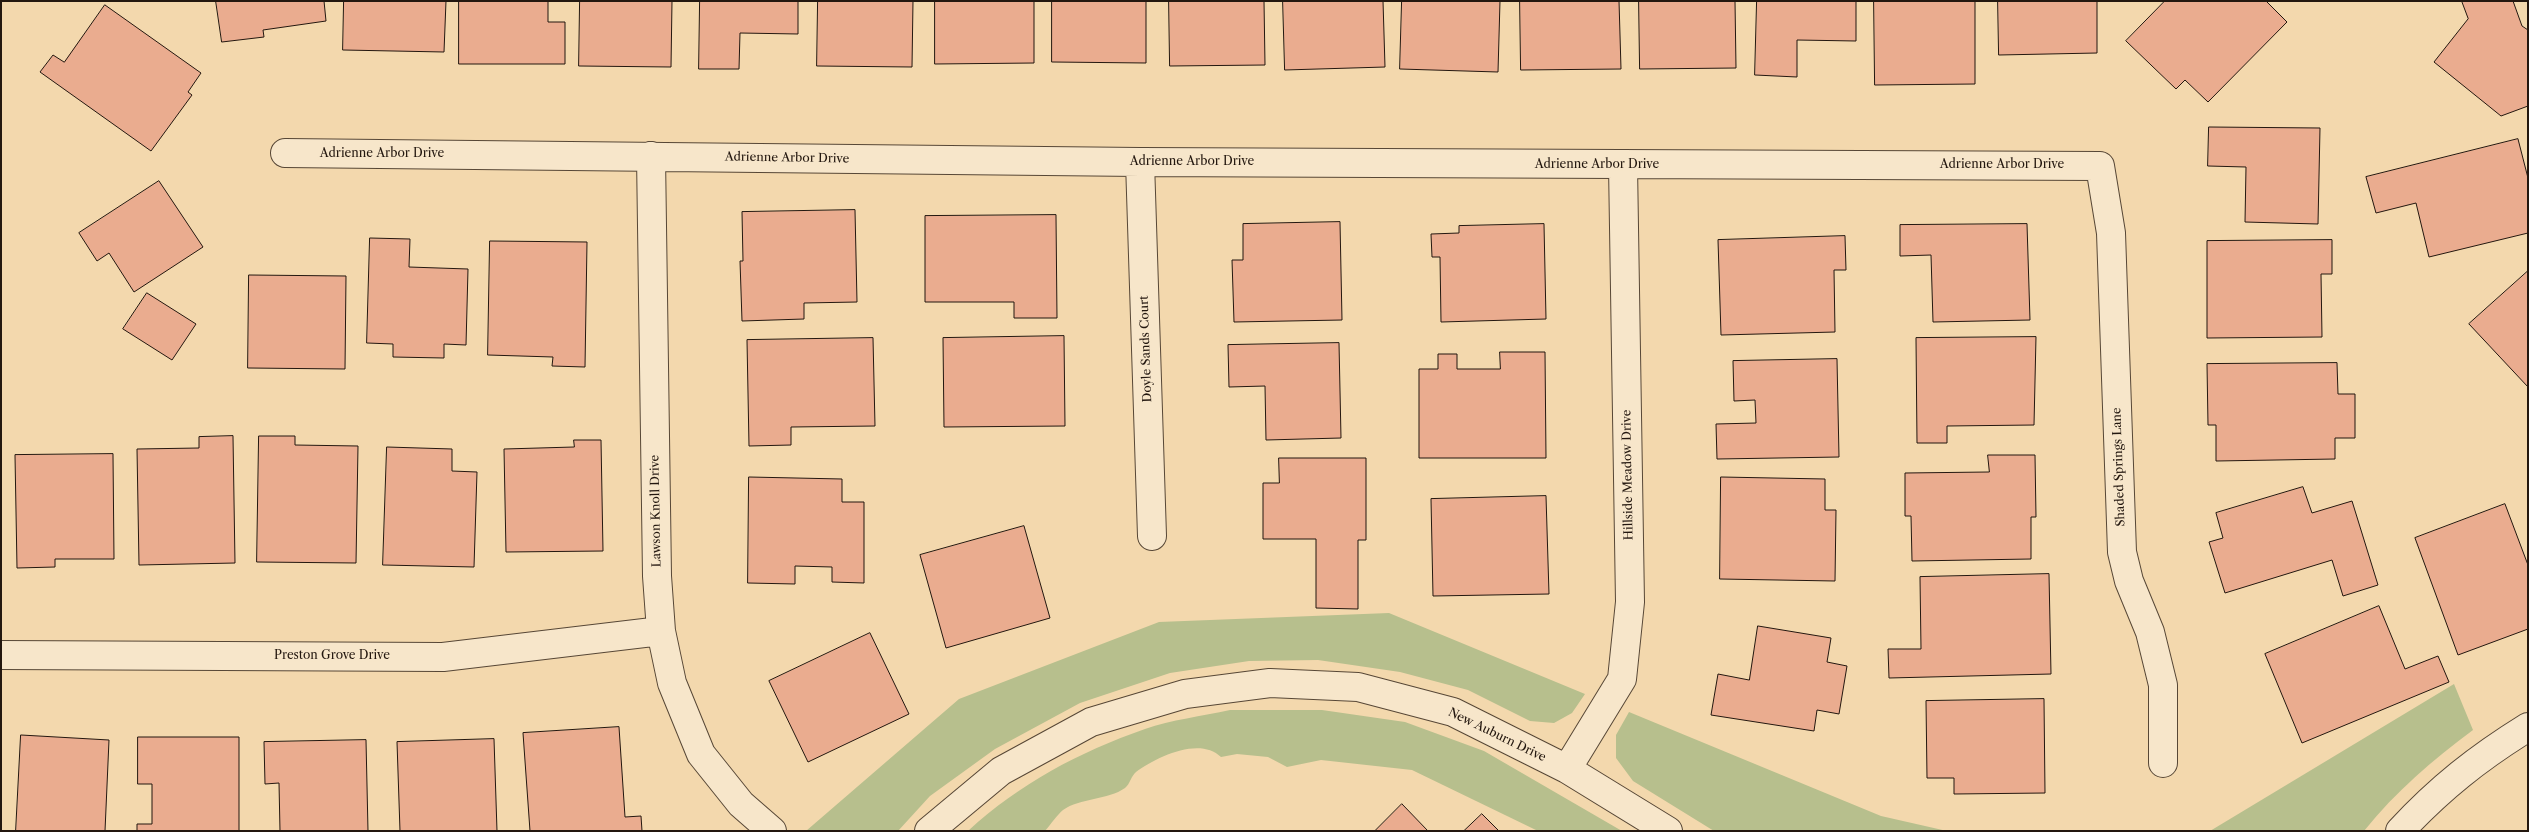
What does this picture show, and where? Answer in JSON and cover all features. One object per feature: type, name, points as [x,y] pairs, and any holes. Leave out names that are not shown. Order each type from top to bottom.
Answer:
[{"type":"street","name":"Adrienne Arbor Drive","points":[[285,153],[1140,162],[2100,166]]},
{"type":"street","name":"Lawson Knoll Drive","points":[[651,156],[657,576],[661,630],[672,683],[701,754],[741,804],[772,831]]},
{"type":"street","name":"Doyle Sands Court","points":[[1140,162],[1152,536]]},
{"type":"street","name":"Hillside Meadow Drive","points":[[1567,769],[1622,679],[1630,602],[1623,165]]},
{"type":"street","name":"Shaded Springs Lane","points":[[2100,166],[2111,233],[2122,552],[2129,581],[2150,632],[2163,685],[2163,763]]},
{"type":"street","name":"Preston Grove Drive","points":[[1,655],[443,657],[661,630]]},
{"type":"street","name":"New Auburn Drive","points":[[929,831],[1001,772],[1091,722],[1185,694],[1270,683],[1358,687],[1453,712],[1567,769],[1668,831]]},
{"type":"street","points":[[2400,831],[2434,795],[2486,754],[2528,727]]},
{"type":"green space","points":[[1389,613],[1585,694],[1572,713],[1554,723],[1530,721],[1468,690],[1400,672],[1318,660],[1249,661],[1170,673],[1080,703],[995,749],[930,796],[898,831],[806,831],[959,699],[1159,622]]},
{"type":"green space","points":[[2454,684],[2473,730],[2416,777],[2376,816],[2364,831],[2210,831]]},
{"type":"green space","points":[[1230,710],[1322,710],[1405,722],[1484,751],[1622,831],[1538,831],[1412,770],[1321,760],[1287,767],[1268,757],[1237,754],[1221,757],[1212,751],[1202,748],[1178,751],[1155,760],[1136,772],[1127,786],[1118,792],[1077,803],[1063,810],[1045,831],[968,831],[1008,798],[1073,759],[1121,738],[1155,726]]},
{"type":"green space","points":[[1629,712],[1881,816],[1947,831],[1714,831],[1633,781],[1616,758],[1616,735]]},
{"type":"building","points":[[216,1],[324,1],[326,21],[263,30],[264,37],[222,42]]},
{"type":"building","points":[[344,1],[446,1],[444,52],[343,50]]},
{"type":"building","points":[[459,1],[548,1],[548,22],[565,22],[565,64],[459,64]]},
{"type":"building","points":[[580,1],[672,1],[671,67],[579,66]]},
{"type":"building","points":[[700,1],[798,1],[798,34],[740,33],[739,69],[699,69]]},
{"type":"building","points":[[818,1],[913,1],[912,67],[817,66]]},
{"type":"building","points":[[935,1],[1034,1],[1034,63],[935,64]]},
{"type":"building","points":[[1052,1],[1146,1],[1146,63],[1052,62]]},
{"type":"building","points":[[1169,1],[1264,1],[1265,65],[1170,66]]},
{"type":"building","points":[[1283,1],[1383,1],[1385,67],[1285,70]]},
{"type":"building","points":[[1402,1],[1500,1],[1498,72],[1400,69]]},
{"type":"building","points":[[1520,1],[1619,1],[1621,69],[1521,70]]},
{"type":"building","points":[[1639,1],[1735,1],[1736,68],[1640,69]]},
{"type":"building","points":[[1757,1],[1856,1],[1856,41],[1797,40],[1797,77],[1755,75]]},
{"type":"building","points":[[1874,1],[1975,1],[1975,84],[1875,85]]},
{"type":"building","points":[[1998,1],[2097,1],[2097,53],[1999,55]]},
{"type":"building","points":[[2165,1],[2266,1],[2287,22],[2208,102],[2185,80],[2176,89],[2126,41]]},
{"type":"building","points":[[2462,1],[2513,1],[2522,26],[2528,30],[2528,106],[2501,116],[2434,62],[2468,19]]},
{"type":"building","points":[[105,5],[201,73],[188,92],[192,95],[151,151],[40,72],[53,55],[64,62]]},
{"type":"building","points":[[2209,127],[2320,128],[2318,224],[2245,222],[2246,167],[2208,166]]},
{"type":"building","points":[[2518,139],[2528,178],[2528,233],[2429,257],[2416,203],[2376,213],[2366,177]]},
{"type":"building","points":[[159,181],[203,247],[134,292],[109,253],[97,261],[79,233]]},
{"type":"building","points":[[855,210],[857,302],[804,303],[804,319],[742,321],[740,261],[743,261],[742,212]]},
{"type":"building","points":[[1056,215],[1057,318],[1014,318],[1014,302],[925,302],[925,216]]},
{"type":"building","points":[[1340,222],[1342,320],[1234,322],[1232,260],[1243,260],[1243,224]]},
{"type":"building","points":[[1544,224],[1546,319],[1441,322],[1440,257],[1432,257],[1431,234],[1459,233],[1459,226]]},
{"type":"building","points":[[2027,224],[2030,320],[1933,322],[1931,255],[1900,256],[1900,225]]},
{"type":"building","points":[[1845,236],[1846,270],[1834,270],[1835,332],[1721,335],[1718,240]]},
{"type":"building","points":[[370,238],[410,239],[409,267],[468,269],[466,345],[444,344],[444,358],[393,357],[393,344],[367,343]]},
{"type":"building","points":[[2332,240],[2332,274],[2321,274],[2322,337],[2207,338],[2207,241]]},
{"type":"building","points":[[490,241],[587,242],[585,367],[552,366],[553,357],[488,355]]},
{"type":"building","points":[[2528,271],[2528,387],[2469,324]]},
{"type":"building","points":[[249,275],[346,276],[345,369],[248,368]]},
{"type":"building","points":[[147,293],[196,324],[172,360],[123,329]]},
{"type":"building","points":[[1064,336],[1065,426],[944,427],[943,338]]},
{"type":"building","points":[[2036,337],[2034,425],[1947,426],[1947,443],[1917,443],[1916,338]]},
{"type":"building","points":[[873,338],[875,426],[791,427],[791,445],[749,446],[747,340]]},
{"type":"building","points":[[1339,343],[1341,438],[1266,440],[1265,386],[1229,387],[1228,345]]},
{"type":"building","points":[[1500,352],[1545,352],[1546,458],[1419,458],[1419,369],[1438,369],[1438,354],[1457,354],[1457,369],[1500,369]]},
{"type":"building","points":[[1837,359],[1839,457],[1717,459],[1716,424],[1756,423],[1755,400],[1734,401],[1733,361]]},
{"type":"building","points":[[2337,363],[2338,394],[2355,394],[2355,438],[2335,438],[2335,459],[2216,461],[2216,425],[2208,425],[2207,364]]},
{"type":"building","points":[[233,436],[235,563],[139,565],[137,449],[199,448],[199,437]]},
{"type":"building","points":[[259,436],[295,436],[295,445],[358,446],[356,563],[257,562]]},
{"type":"building","points":[[574,440],[601,440],[603,551],[506,552],[504,449],[574,447]]},
{"type":"building","points":[[387,447],[452,449],[452,471],[477,472],[474,567],[383,565]]},
{"type":"building","points":[[113,454],[114,559],[55,559],[55,567],[17,568],[15,455]]},
{"type":"building","points":[[1988,455],[2035,455],[2036,517],[2031,517],[2031,559],[1912,561],[1911,516],[1905,516],[1905,473],[1989,472]]},
{"type":"building","points":[[1279,458],[1366,458],[1366,540],[1358,540],[1358,609],[1316,608],[1316,539],[1263,539],[1263,483],[1279,483]]},
{"type":"building","points":[[749,477],[842,479],[842,502],[864,502],[864,583],[832,582],[832,567],[795,566],[795,584],[748,583]]},
{"type":"building","points":[[1721,477],[1825,479],[1825,510],[1836,510],[1835,581],[1720,579]]},
{"type":"building","points":[[2303,487],[2312,513],[2352,501],[2378,585],[2343,596],[2332,560],[2225,593],[2209,542],[2223,538],[2216,513]]},
{"type":"building","points":[[1546,496],[1549,594],[1433,596],[1431,499]]},
{"type":"building","points":[[2505,504],[2528,565],[2528,629],[2458,655],[2415,538]]},
{"type":"building","points":[[1024,526],[1050,618],[946,648],[920,555]]},
{"type":"building","points":[[2049,574],[2051,674],[1889,678],[1888,649],[1921,649],[1920,577]]},
{"type":"building","points":[[2379,606],[2405,669],[2438,656],[2449,682],[2302,743],[2265,654]]},
{"type":"building","points":[[1758,626],[1831,638],[1827,662],[1847,666],[1839,714],[1817,710],[1814,731],[1711,715],[1718,674],[1749,680]]},
{"type":"building","points":[[870,633],[909,714],[808,762],[769,681]]},
{"type":"building","points":[[2044,699],[2045,793],[1954,794],[1954,778],[1927,778],[1926,701]]},
{"type":"building","points":[[619,727],[625,817],[641,816],[642,831],[530,831],[523,733]]},
{"type":"building","points":[[21,735],[109,740],[105,831],[16,831]]},
{"type":"building","points":[[138,737],[239,737],[239,831],[137,831],[137,824],[152,824],[152,784],[138,784]]},
{"type":"building","points":[[494,739],[497,831],[400,831],[397,742]]},
{"type":"building","points":[[366,740],[368,831],[280,831],[279,783],[265,784],[264,742]]},
{"type":"building","points":[[1402,804],[1428,831],[1375,831]]},
{"type":"building","points":[[1482,814],[1499,831],[1464,831]]}]
